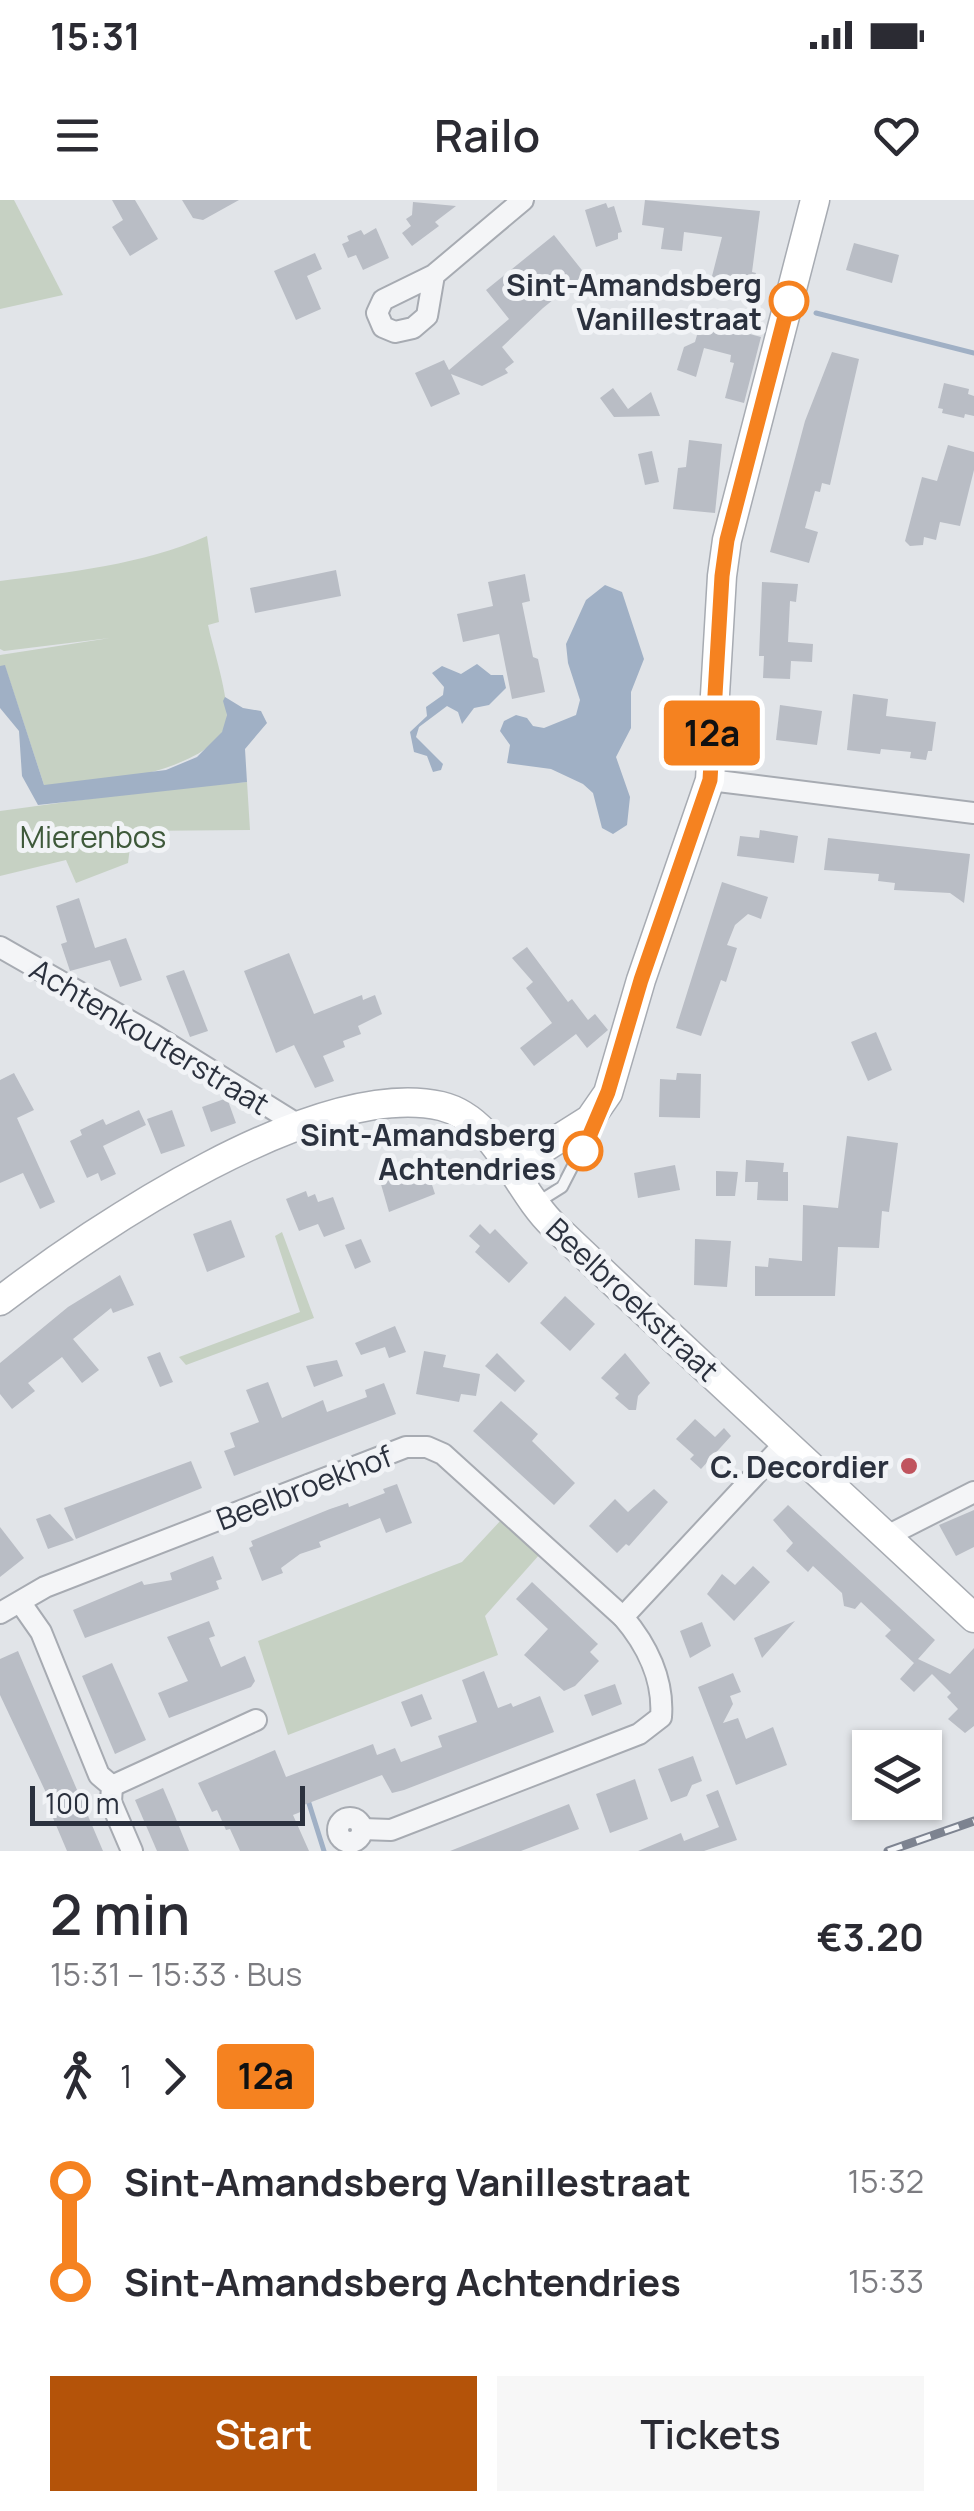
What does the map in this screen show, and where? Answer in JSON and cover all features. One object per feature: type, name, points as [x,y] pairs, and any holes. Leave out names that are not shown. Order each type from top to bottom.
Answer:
[{"type":"street","points":[[434,275],[523,200]]},
{"type":"street","points":[[511,1169],[598,1112],[608,1092],[641,980],[710,780],[727,540],[815,200]]},
{"type":"street","points":[[710,780],[974,812]]},
{"type":"street","name":"Achtenkouterstraat","points":[[0,947],[154,1035],[300,1126]]},
{"type":"street","name":"Beelbroekstraat","points":[[0,1301],[114,1219],[227,1157],[300,1126],[368,1108],[441,1106],[478,1128],[511,1169],[533,1205],[974,1618]]},
{"type":"street","points":[[623,1617],[786,1442]]},
{"type":"street","name":"Beelbroekhof","points":[[0,1614],[45,1587],[389,1454],[406,1448],[427,1448],[443,1454],[623,1617],[640,1637],[655,1671],[662,1698],[661,1717],[639,1734],[391,1830],[362,1828]]},
{"type":"street","points":[[887,1536],[974,1492]]},
{"type":"street","points":[[20,1602],[41,1632],[99,1775],[112,1786],[112,1802],[132,1851]]},
{"type":"street","points":[[112,1786],[256,1720]]},
{"type":"lane","points":[[533,1205],[562,1187],[590,1138],[598,1112]]},
{"type":"green space","points":[[0,200],[14,200],[63,295],[0,309]]},
{"type":"green space","points":[[207,536],[219,622],[208,625],[227,714],[216,740],[198,754],[146,774],[88,784],[44,785],[5,666],[0,666],[0,655],[110,638],[0,649],[0,581],[131,561]]},
{"type":"green space","name":"Mierenbos","points":[[247,782],[250,830],[132,831],[128,863],[76,883],[66,860],[0,876],[0,811]]},
{"type":"green space","points":[[282,1232],[314,1318],[186,1365],[179,1357],[300,1312],[275,1236]]},
{"type":"green space","points":[[502,1519],[540,1554],[485,1616],[498,1655],[288,1735],[258,1641],[462,1562]]},
{"type":"water","points":[[605,585],[622,592],[644,659],[631,692],[631,728],[616,757],[630,797],[627,825],[613,834],[602,828],[593,793],[583,784],[551,769],[507,763],[510,745],[500,731],[504,721],[516,715],[544,728],[576,715],[580,700],[566,644],[586,600]]},
{"type":"water","points":[[477,664],[491,675],[503,675],[506,688],[489,705],[474,708],[462,724],[458,712],[447,706],[419,727],[416,737],[443,764],[441,770],[433,772],[427,756],[414,752],[410,732],[427,716],[426,707],[443,695],[444,687],[432,673],[442,666],[461,674]]},
{"type":"water","points":[[5,665],[44,785],[166,770],[197,757],[222,732],[227,715],[225,697],[243,708],[261,711],[267,723],[245,749],[247,782],[38,805],[22,776],[19,731],[0,708],[0,666]]},
{"type":"building","points":[[112,200],[135,200],[158,239],[130,256],[112,227],[123,220]]},
{"type":"building","points":[[182,200],[239,200],[203,220],[193,218]]},
{"type":"building","points":[[645,200],[760,211],[752,272],[756,273],[750,294],[710,284],[722,237],[684,232],[682,251],[661,249],[664,228],[642,225]]},
{"type":"building","points":[[413,202],[456,206],[435,222],[439,226],[412,246],[402,233],[411,226],[406,219],[412,215]]},
{"type":"building","points":[[606,203],[608,208],[614,206],[622,232],[618,239],[596,247],[585,210]]},
{"type":"building","points":[[376,228],[389,258],[363,270],[356,255],[348,258],[342,244],[349,241],[347,236],[361,230],[364,235]]},
{"type":"building","points":[[554,235],[585,274],[502,347],[514,362],[505,369],[508,373],[482,386],[451,374],[460,394],[431,407],[415,373],[444,360],[449,370],[509,319],[486,290]]},
{"type":"building","points":[[854,243],[899,255],[892,283],[846,270]]},
{"type":"building","points":[[315,253],[322,269],[307,276],[321,309],[296,320],[274,271]]},
{"type":"building","points":[[701,321],[761,337],[744,403],[725,398],[734,363],[730,362],[731,355],[704,348],[696,377],[677,370],[684,347],[695,342]]},
{"type":"building","points":[[832,352],[859,359],[830,485],[822,483],[820,492],[815,491],[805,528],[818,532],[809,563],[770,552],[805,421]]},
{"type":"building","points":[[944,383],[969,389],[968,394],[974,396],[974,416],[942,413],[943,409],[938,408]]},
{"type":"building","points":[[613,388],[628,409],[651,392],[660,416],[614,417],[600,398]]},
{"type":"building","points":[[689,440],[722,444],[715,513],[673,509],[678,468],[686,467]]},
{"type":"building","points":[[948,445],[974,452],[974,470],[960,526],[940,522],[936,540],[924,537],[923,545],[910,546],[905,541],[922,477],[937,481]]},
{"type":"building","points":[[652,451],[659,482],[645,485],[638,454]]},
{"type":"building","points":[[336,570],[341,596],[255,613],[250,588]]},
{"type":"building","points":[[525,574],[530,601],[522,603],[545,692],[512,699],[499,634],[463,642],[457,614],[493,606],[488,582]]},
{"type":"building","points":[[762,582],[798,584],[796,602],[790,601],[788,642],[813,644],[812,662],[791,661],[790,679],[763,678],[764,656],[759,656]]},
{"type":"building","points":[[853,694],[888,699],[886,716],[936,722],[932,751],[928,751],[926,760],[910,758],[911,752],[847,750]]},
{"type":"building","points":[[780,705],[822,711],[817,745],[776,740]]},
{"type":"building","points":[[760,830],[798,836],[794,863],[737,856],[740,836],[759,838]]},
{"type":"building","points":[[828,838],[970,854],[964,903],[950,893],[894,890],[895,883],[878,881],[879,874],[824,870]]},
{"type":"building","points":[[722,882],[768,897],[761,919],[748,914],[735,925],[727,945],[737,948],[701,1036],[676,1028]]},
{"type":"building","points":[[79,898],[95,948],[126,938],[142,980],[120,987],[110,960],[70,971],[61,944],[67,942],[56,906]]},
{"type":"building","points":[[527,947],[568,1002],[572,999],[588,1020],[595,1014],[608,1030],[587,1048],[576,1034],[534,1066],[520,1048],[552,1023],[526,988],[533,982],[512,958]]},
{"type":"building","points":[[289,953],[314,1014],[362,995],[363,1000],[375,995],[382,1014],[358,1026],[361,1034],[343,1041],[345,1047],[323,1056],[334,1081],[315,1088],[294,1045],[276,1053],[244,971]]},
{"type":"building","points":[[184,970],[208,1031],[190,1037],[166,976]]},
{"type":"building","points":[[876,1032],[892,1070],[868,1081],[851,1042]]},
{"type":"building","points":[[14,1073],[34,1110],[17,1118],[55,1202],[40,1209],[23,1173],[0,1183],[0,1080]]},
{"type":"building","points":[[677,1073],[701,1074],[700,1118],[659,1117],[660,1079],[676,1080]]},
{"type":"building","points":[[227,1098],[236,1123],[211,1132],[202,1107]]},
{"type":"building","points":[[139,1110],[146,1125],[103,1146],[116,1174],[101,1181],[98,1173],[87,1178],[70,1141],[82,1135],[80,1130],[103,1119],[106,1125]]},
{"type":"building","points":[[172,1110],[185,1146],[161,1154],[147,1119]]},
{"type":"building","points":[[847,1136],[898,1143],[889,1212],[882,1211],[879,1248],[838,1247],[835,1296],[755,1296],[755,1266],[768,1267],[769,1258],[802,1261],[803,1205],[838,1208]]},
{"type":"building","points":[[423,1157],[435,1194],[389,1212],[378,1174]]},
{"type":"building","points":[[746,1160],[784,1163],[783,1172],[788,1172],[788,1201],[757,1200],[758,1182],[745,1182]]},
{"type":"building","points":[[675,1165],[680,1190],[638,1198],[634,1173]]},
{"type":"building","points":[[716,1171],[738,1172],[735,1196],[716,1196]]},
{"type":"building","points":[[306,1191],[308,1197],[315,1194],[318,1202],[333,1197],[345,1229],[324,1237],[318,1224],[299,1231],[286,1199]]},
{"type":"building","points":[[231,1220],[245,1257],[207,1272],[193,1234]]},
{"type":"building","points":[[480,1224],[490,1234],[495,1229],[528,1263],[509,1283],[475,1252],[480,1246],[469,1236]]},
{"type":"building","points":[[361,1239],[371,1262],[355,1269],[345,1245]]},
{"type":"building","points":[[695,1239],[731,1241],[727,1287],[694,1285]]},
{"type":"building","points":[[120,1275],[134,1305],[113,1313],[111,1308],[73,1339],[99,1370],[82,1383],[62,1357],[28,1383],[35,1391],[12,1409],[0,1394],[0,1363],[68,1307]]},
{"type":"building","points":[[565,1296],[595,1324],[570,1351],[540,1323]]},
{"type":"building","points":[[395,1326],[406,1352],[389,1358],[385,1347],[361,1355],[355,1343]]},
{"type":"building","points":[[424,1351],[446,1355],[443,1367],[480,1374],[476,1396],[461,1394],[459,1402],[416,1394]]},
{"type":"building","points":[[160,1352],[173,1382],[160,1387],[147,1357]]},
{"type":"building","points":[[497,1353],[525,1381],[515,1392],[485,1366]]},
{"type":"building","points":[[625,1353],[650,1383],[638,1396],[636,1410],[629,1410],[615,1398],[619,1394],[601,1378]]},
{"type":"building","points":[[337,1360],[343,1376],[314,1387],[306,1366]]},
{"type":"building","points":[[268,1382],[282,1418],[323,1400],[327,1412],[367,1397],[365,1390],[384,1383],[396,1414],[234,1476],[224,1451],[235,1447],[230,1433],[259,1422],[246,1390]]},
{"type":"building","points":[[501,1401],[538,1434],[532,1441],[575,1483],[554,1505],[473,1431]]},
{"type":"building","points":[[695,1419],[715,1437],[724,1428],[731,1436],[701,1469],[690,1459],[694,1455],[676,1439]]},
{"type":"building","points":[[191,1461],[202,1488],[76,1539],[64,1508]]},
{"type":"building","points":[[397,1484],[412,1523],[386,1533],[380,1518],[319,1542],[321,1547],[300,1554],[281,1568],[283,1573],[262,1581],[249,1548],[253,1546],[251,1541],[330,1509],[348,1503],[349,1507],[385,1493],[383,1489]]},
{"type":"building","points":[[654,1489],[668,1502],[629,1546],[626,1544],[617,1553],[589,1526],[615,1499],[628,1512]]},
{"type":"building","points":[[788,1505],[935,1640],[918,1659],[950,1674],[974,1648],[974,1726],[965,1733],[948,1719],[958,1709],[947,1697],[951,1693],[932,1674],[914,1692],[900,1679],[914,1663],[885,1636],[891,1630],[861,1602],[855,1609],[844,1606],[842,1593],[813,1566],[808,1572],[786,1551],[793,1543],[773,1520]]},
{"type":"building","points":[[974,1510],[974,1547],[956,1556],[939,1525]]},
{"type":"building","points":[[50,1514],[74,1540],[48,1549],[36,1519]]},
{"type":"building","points":[[0,1527],[24,1558],[0,1577]]},
{"type":"building","points":[[213,1556],[222,1579],[216,1581],[219,1589],[85,1638],[73,1610],[142,1581],[144,1585],[172,1580],[170,1573]]},
{"type":"building","points":[[753,1566],[770,1582],[734,1621],[707,1594],[722,1574],[735,1585]]},
{"type":"building","points":[[532,1582],[598,1644],[590,1652],[599,1661],[575,1686],[564,1691],[524,1655],[548,1629],[516,1599]]},
{"type":"building","points":[[209,1621],[215,1636],[209,1638],[221,1667],[245,1656],[255,1681],[251,1687],[169,1718],[158,1693],[188,1681],[167,1637]]},
{"type":"building","points":[[795,1621],[762,1658],[754,1638]]},
{"type":"building","points":[[702,1622],[711,1646],[690,1658],[680,1631]]},
{"type":"building","points":[[18,1651],[103,1851],[67,1851],[53,1818],[57,1816],[0,1695],[0,1659]]},
{"type":"building","points":[[112,1663],[146,1740],[115,1754],[82,1676]]},
{"type":"building","points":[[484,1671],[498,1708],[511,1703],[513,1707],[540,1696],[554,1732],[404,1790],[392,1793],[382,1775],[301,1806],[303,1811],[293,1815],[309,1851],[240,1851],[217,1810],[212,1812],[198,1783],[275,1750],[286,1777],[373,1744],[377,1755],[395,1748],[401,1762],[442,1747],[438,1736],[477,1722],[462,1680]]},
{"type":"building","points":[[733,1673],[741,1692],[730,1696],[733,1704],[723,1723],[738,1718],[746,1739],[773,1727],[787,1765],[736,1785],[698,1687]]},
{"type":"building","points":[[615,1684],[622,1704],[592,1716],[584,1695]]},
{"type":"building","points":[[422,1694],[432,1719],[411,1727],[401,1702]]},
{"type":"building","points":[[693,1756],[702,1781],[692,1785],[687,1796],[671,1802],[658,1769]]},
{"type":"building","points":[[635,1779],[648,1819],[610,1833],[596,1794]]},
{"type":"building","points":[[163,1788],[189,1851],[157,1851],[135,1800]]},
{"type":"building","points":[[718,1790],[737,1840],[704,1851],[638,1851],[681,1833],[684,1841],[719,1827],[706,1795]]},
{"type":"building","points":[[569,1804],[579,1829],[521,1851],[450,1851]]},
{"type":"waterway","points":[[816,313],[974,353]]},
{"type":"waterway","points":[[307,1797],[324,1851]]},
{"type":"railway","points":[[888,1851],[974,1821]]},
{"type":"bus line","name":"12a","points":[[583,1151],[608,1092],[641,980],[710,780],[727,540],[789,301]]},
{"type":"place","name":"Sint-Amandsberg Vanillestraat","points":[[789,301]]},
{"type":"place","name":"Sint-Amandsberg Achtendries","points":[[583,1151]]},
{"type":"place","name":"C. Decordier","points":[[909,1466]]}]
